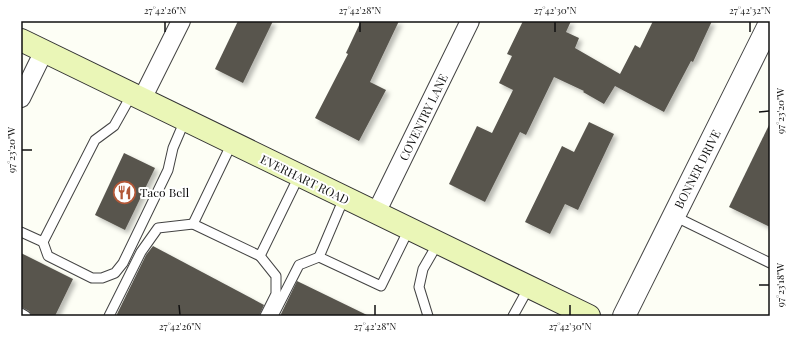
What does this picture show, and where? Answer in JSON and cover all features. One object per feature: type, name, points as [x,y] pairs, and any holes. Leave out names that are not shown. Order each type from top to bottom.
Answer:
[{"type":"main road","name":"EVERHART ROAD","points":[[21,40],[438,244],[589,316]]},
{"type":"street","points":[[137,97],[181,21]]},
{"type":"street","name":"COVENTRY LANE","points":[[376,213],[470,21]]},
{"type":"street","name":"BONNER DRIVE","points":[[624,316],[770,23]]},
{"type":"street","points":[[22,95],[44,51]]},
{"type":"lane","points":[[43,242],[95,140],[114,126],[137,97]]},
{"type":"lane","points":[[21,232],[43,242],[48,256],[92,278],[102,278],[115,273],[123,262],[168,170],[173,148],[185,120]]},
{"type":"lane","points":[[193,224],[232,143]]},
{"type":"lane","points":[[260,256],[299,176]]},
{"type":"lane","points":[[273,316],[299,265],[319,257],[344,198]]},
{"type":"lane","points":[[674,216],[770,263]]},
{"type":"lane","points":[[109,316],[141,252],[158,228],[193,224],[260,256],[276,276],[276,294],[265,316]]},
{"type":"lane","points":[[319,257],[381,286],[409,229]]},
{"type":"lane","points":[[428,316],[419,287],[423,269],[438,244]]},
{"type":"lane","points":[[513,316],[528,287]]},
{"type":"lane","points":[[21,313],[26,316]]},
{"type":"building","points":[[238,21],[273,21],[243,83],[215,69]]},
{"type":"building","points":[[361,21],[399,21],[370,82],[386,90],[359,141],[315,118],[348,54],[346,53]]},
{"type":"building","points":[[523,21],[571,21],[566,32],[579,38],[575,48],[620,74],[635,45],[640,48],[653,21],[712,21],[693,62],[691,61],[664,112],[615,86],[604,104],[583,92],[584,91],[554,77],[526,135],[520,132],[485,202],[449,184],[477,126],[492,133],[513,90],[499,83],[512,56],[507,54]]},
{"type":"building","points":[[589,122],[614,134],[578,210],[565,204],[550,234],[525,222],[562,146],[574,152]]},
{"type":"building","points":[[770,123],[770,227],[729,207]]},
{"type":"building","name":"Taco Bell","points":[[124,153],[155,168],[125,230],[95,215]]},
{"type":"building","points":[[153,246],[264,305],[259,316],[116,316],[146,255]]},
{"type":"building","points":[[21,253],[73,279],[55,316],[32,316],[29,311],[21,307]]},
{"type":"building","points":[[297,281],[369,316],[280,316]]},
{"type":"place","name":"Taco Bell","points":[[125,192]]}]
